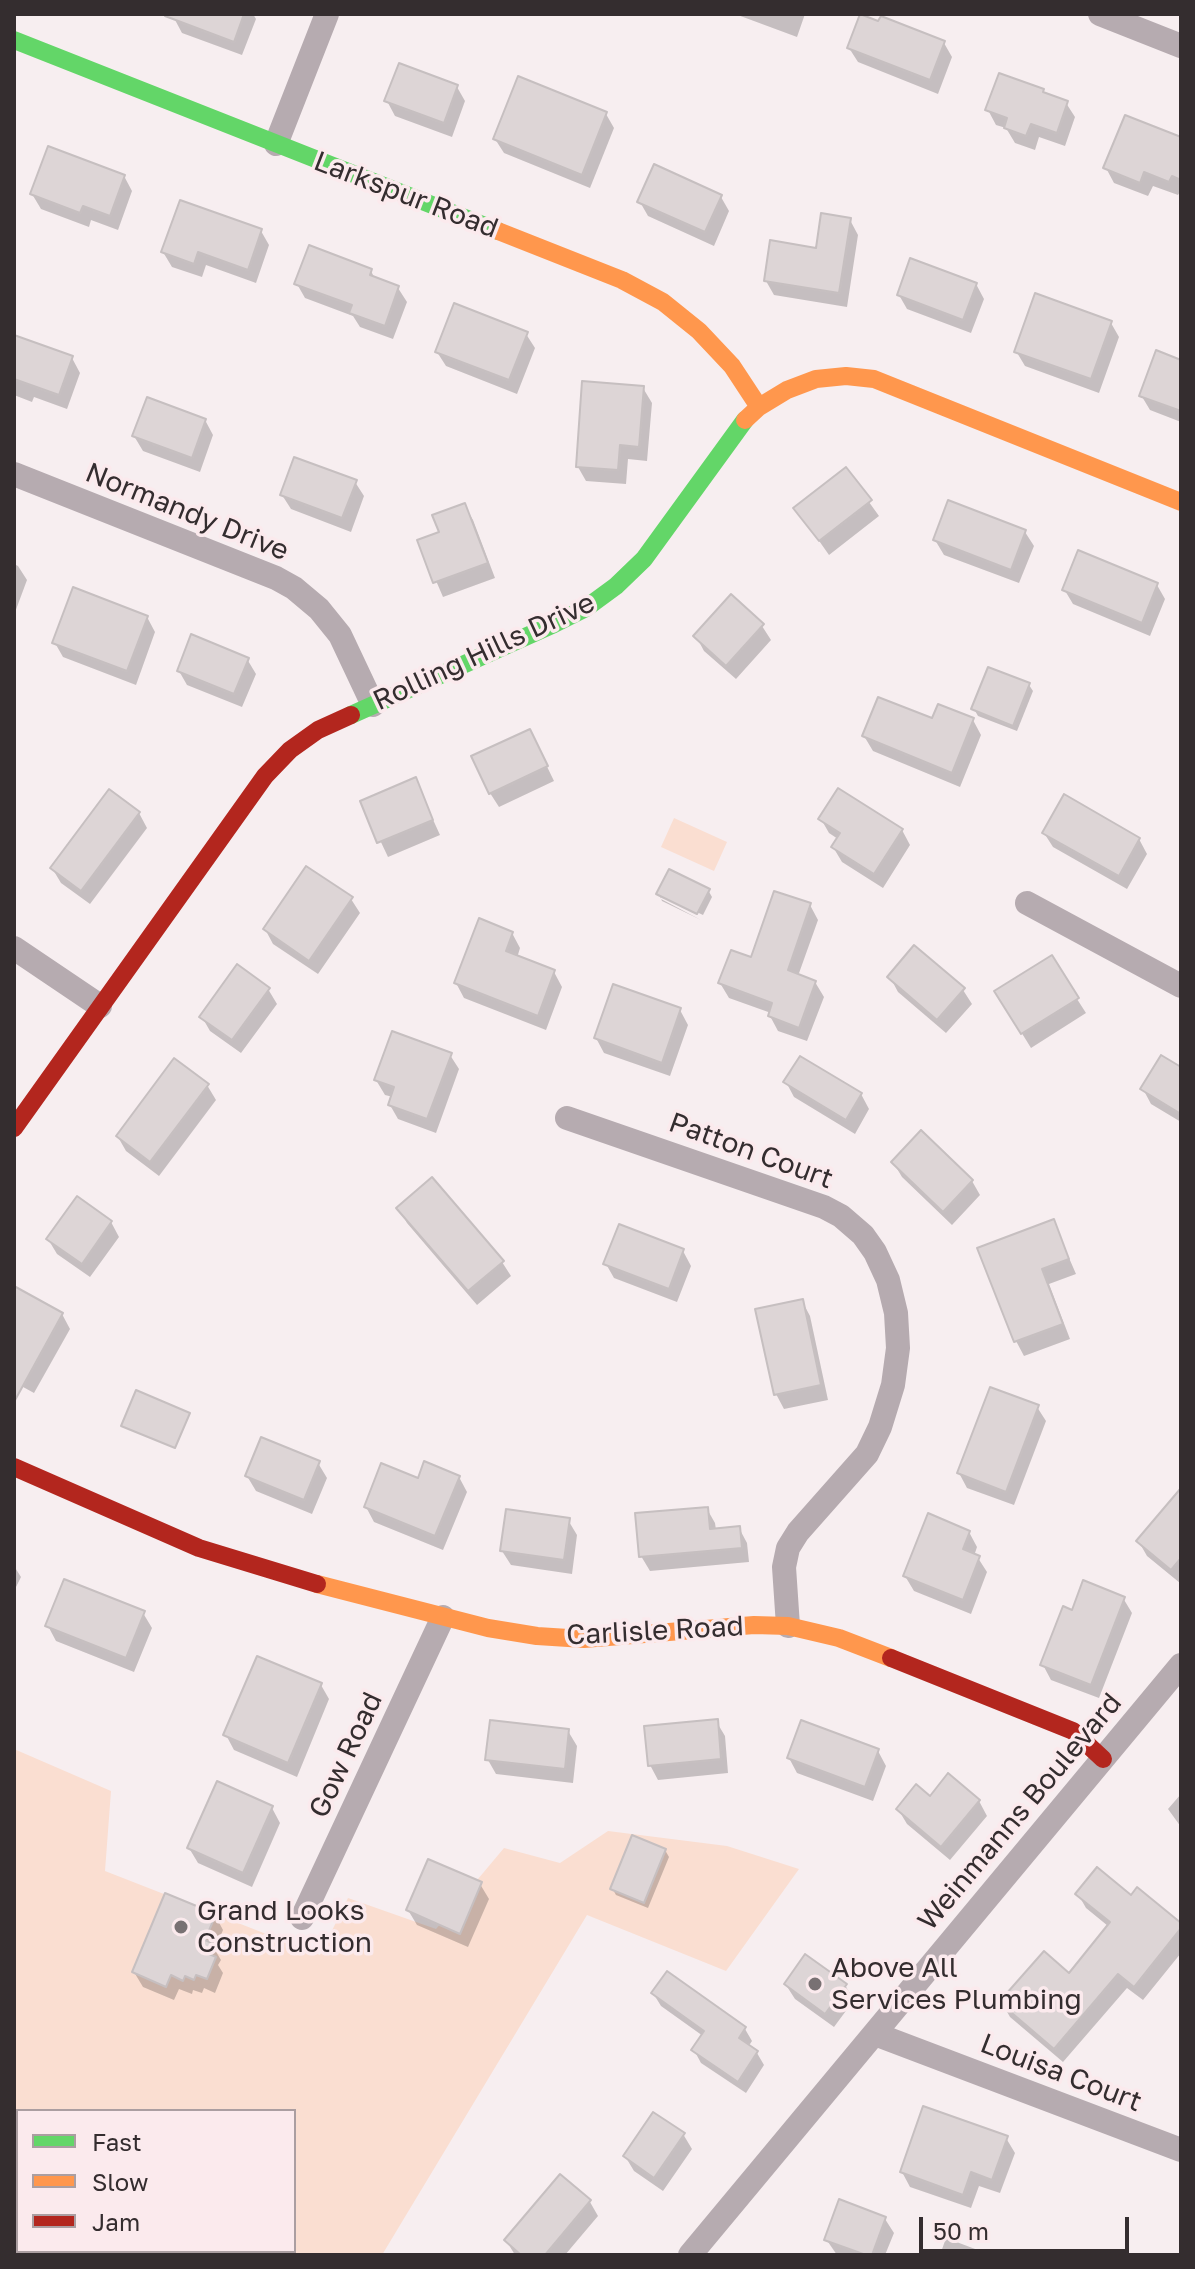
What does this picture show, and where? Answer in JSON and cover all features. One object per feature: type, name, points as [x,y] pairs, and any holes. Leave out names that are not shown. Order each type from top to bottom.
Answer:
[{"type":"street","points":[[276,144],[327,14]]},
{"type":"street","points":[[1100,14],[1181,46]]},
{"type":"street","name":"Larkspur Road","points":[[14,40],[636,287],[663,302],[699,331],[732,366],[759,407]]},
{"type":"street","name":"Rolling Hills Drive","points":[[14,1128],[265,776],[290,750],[318,730],[586,608],[616,586],[644,559],[745,420],[759,407],[787,390],[816,379],[846,376],[874,379],[1181,502]]},
{"type":"street","name":"Normandy Drive","points":[[14,474],[276,578],[294,588],[319,609],[340,635],[373,705]]},
{"type":"street","points":[[1027,903],[1181,986]]},
{"type":"street","points":[[14,948],[100,1006]]},
{"type":"street","name":"Patton Court","points":[[567,1118],[824,1207],[841,1216],[863,1235],[888,1280],[896,1313],[898,1348],[893,1385],[880,1427],[867,1454],[798,1532],[788,1548],[784,1567],[788,1626]]},
{"type":"street","name":"Carlisle Road","points":[[14,1467],[199,1548],[288,1577],[488,1628],[584,1639],[754,1625],[788,1626],[839,1638],[1073,1731],[1103,1759]]},
{"type":"street","name":"Gow Road","points":[[302,1918],[443,1617]]},
{"type":"street","name":"Weinmanns Boulevard","points":[[690,2255],[1181,1665]]},
{"type":"street","name":"Louisa Court","points":[[875,2034],[1181,2150]]},
{"type":"shaded area","points":[[674,818],[727,842],[714,871],[661,847]]},
{"type":"shaded area","points":[[14,1749],[111,1791],[105,1871],[320,1955],[348,1898],[436,1929],[504,1848],[560,1863],[608,1831],[727,1846],[799,1869],[726,1971],[587,1915],[382,2255],[14,2255]]},
{"type":"building","points":[[166,14],[244,14],[234,42]]},
{"type":"building","points":[[860,14],[878,21],[881,16],[945,41],[930,80],[847,48]]},
{"type":"building","points":[[399,63],[458,85],[444,123],[384,101]]},
{"type":"building","points":[[999,73],[1068,101],[1057,133],[1031,124],[1026,136],[1004,128],[1007,118],[985,110]]},
{"type":"building","points":[[518,76],[607,112],[582,175],[493,139]]},
{"type":"building","points":[[1125,115],[1181,137],[1181,180],[1172,176],[1169,182],[1144,172],[1140,183],[1103,168]]},
{"type":"building","points":[[48,146],[125,175],[110,216],[83,206],[80,213],[30,194]]},
{"type":"building","points":[[654,164],[722,195],[705,232],[637,202]]},
{"type":"building","points":[[180,200],[262,229],[248,270],[198,252],[194,264],[161,252]]},
{"type":"building","points":[[821,213],[851,218],[839,293],[764,281],[770,240],[816,248]]},
{"type":"building","points":[[309,245],[372,269],[370,275],[399,286],[385,326],[349,313],[352,305],[294,284]]},
{"type":"building","points":[[910,258],[977,283],[963,320],[897,295]]},
{"type":"building","points":[[1035,293],[1112,321],[1091,379],[1014,352]]},
{"type":"building","points":[[454,303],[528,332],[509,380],[435,352]]},
{"type":"building","points":[[14,335],[73,356],[59,395],[14,379]]},
{"type":"building","points":[[1156,350],[1181,360],[1181,411],[1139,396]]},
{"type":"building","points":[[582,381],[644,386],[639,447],[620,445],[618,470],[576,467]]},
{"type":"building","points":[[147,397],[206,419],[192,458],[132,436]]},
{"type":"building","points":[[294,457],[357,480],[342,518],[280,495]]},
{"type":"building","points":[[846,467],[872,500],[819,541],[793,508]]},
{"type":"building","points":[[948,500],[1026,530],[1011,570],[933,540]]},
{"type":"building","points":[[465,503],[488,563],[433,583],[417,540],[439,532],[432,515]]},
{"type":"building","points":[[1078,550],[1158,583],[1142,623],[1062,590]]},
{"type":"building","points":[[73,587],[148,616],[127,671],[52,643]]},
{"type":"building","points":[[731,594],[764,624],[726,666],[693,636]]},
{"type":"building","points":[[191,634],[249,658],[234,694],[177,671]]},
{"type":"building","points":[[988,667],[1030,683],[1013,726],[971,709]]},
{"type":"building","points":[[878,697],[932,718],[938,704],[974,718],[952,773],[862,736]]},
{"type":"building","points":[[530,729],[548,766],[489,794],[471,756]]},
{"type":"building","points":[[416,777],[433,820],[377,843],[360,801]]},
{"type":"building","points":[[838,788],[903,829],[874,874],[831,847],[840,833],[818,819]]},
{"type":"building","points":[[109,789],[140,812],[81,891],[50,868]]},
{"type":"building","points":[[1064,794],[1140,838],[1119,876],[1042,833]]},
{"type":"building","points":[[306,866],[353,897],[309,961],[263,929]]},
{"type":"building","points":[[669,869],[710,889],[697,914],[656,894]]},
{"type":"building","points":[[774,891],[811,903],[788,970],[816,981],[799,1028],[768,1016],[772,1003],[718,983],[731,950],[751,957]]},
{"type":"building","points":[[479,918],[513,932],[506,951],[555,970],[538,1016],[454,983]]},
{"type":"building","points":[[914,945],[965,988],[937,1020],[887,977]]},
{"type":"building","points":[[1052,955],[1079,998],[1021,1034],[994,991]]},
{"type":"building","points":[[237,964],[270,988],[232,1040],[199,1017]]},
{"type":"building","points":[[613,984],[681,1008],[662,1063],[594,1038]]},
{"type":"building","points":[[392,1031],[452,1053],[427,1119],[388,1105],[394,1087],[374,1080]]},
{"type":"building","points":[[1161,1055],[1181,1067],[1181,1114],[1140,1089]]},
{"type":"building","points":[[800,1056],[862,1093],[846,1120],[783,1082]]},
{"type":"building","points":[[174,1058],[209,1084],[150,1162],[116,1136]]},
{"type":"building","points":[[921,1130],[973,1180],[943,1212],[891,1162]]},
{"type":"building","points":[[432,1177],[504,1261],[468,1291],[396,1208]]},
{"type":"building","points":[[77,1196],[112,1221],[82,1264],[46,1239]]},
{"type":"building","points":[[1054,1219],[1069,1259],[1042,1269],[1063,1324],[1014,1342],[977,1248]]},
{"type":"building","points":[[619,1224],[684,1249],[669,1289],[603,1264]]},
{"type":"building","points":[[14,1286],[63,1313],[14,1402]]},
{"type":"building","points":[[803,1299],[821,1385],[774,1395],[755,1309]]},
{"type":"building","points":[[990,1387],[1039,1405],[1006,1492],[957,1473]]},
{"type":"building","points":[[136,1390],[190,1413],[175,1448],[121,1426]]},
{"type":"building","points":[[261,1437],[320,1461],[304,1500],[245,1476]]},
{"type":"building","points":[[424,1461],[460,1476],[435,1536],[364,1507],[381,1463],[418,1478]]},
{"type":"building","points":[[1181,1488],[1181,1558],[1171,1570],[1136,1541]]},
{"type":"building","points":[[708,1507],[710,1529],[740,1526],[742,1548],[639,1557],[635,1513]]},
{"type":"building","points":[[506,1509],[570,1518],[564,1560],[500,1551]]},
{"type":"building","points":[[928,1513],[970,1531],[963,1549],[980,1556],[963,1600],[903,1576]]},
{"type":"building","points":[[64,1579],[145,1611],[126,1658],[45,1626]]},
{"type":"building","points":[[1083,1580],[1125,1597],[1091,1685],[1040,1665],[1063,1606],[1072,1610]]},
{"type":"building","points":[[257,1656],[322,1683],[288,1763],[223,1735]]},
{"type":"building","points":[[718,1719],[721,1759],[648,1766],[644,1726]]},
{"type":"building","points":[[490,1720],[569,1729],[565,1769],[485,1760]]},
{"type":"building","points":[[801,1720],[879,1749],[865,1787],[787,1758]]},
{"type":"building","points":[[948,1773],[980,1800],[941,1847],[896,1809],[916,1784],[930,1796]]},
{"type":"building","points":[[217,1781],[273,1806],[243,1873],[187,1848]]},
{"type":"building","points":[[632,1835],[666,1849],[644,1903],[610,1889]]},
{"type":"building","points":[[428,1859],[482,1882],[460,1934],[406,1910]]},
{"type":"building","points":[[1097,1867],[1131,1895],[1137,1887],[1181,1923],[1181,1928],[1134,1987],[1118,1974],[1054,2049],[999,2002],[1044,1951],[1069,1973],[1110,1922],[1075,1894]]},
{"type":"building","name":"Grand Looks Construction","points":[[165,1893],[216,1914],[205,1940],[214,1944],[209,1954],[216,1957],[207,1979],[196,1975],[194,1980],[185,1976],[183,1981],[171,1975],[166,1987],[132,1972]]},
{"type":"building","name":"Above All Services Plumbing","points":[[805,1954],[847,1984],[825,2014],[784,1984]]},
{"type":"building","points":[[667,1971],[746,2027],[739,2038],[758,2051],[738,2082],[691,2050],[704,2031],[651,1993]]},
{"type":"building","points":[[923,2106],[1008,2136],[992,2180],[971,2172],[963,2195],[900,2172]]},
{"type":"building","points":[[653,2112],[685,2133],[654,2178],[623,2156]]},
{"type":"building","points":[[560,2174],[591,2200],[545,2255],[521,2255],[504,2240]]},
{"type":"building","points":[[839,2199],[886,2217],[872,2255],[824,2240]]},
{"type":"traffic: fast","points":[[14,40],[498,231]]},
{"type":"traffic: fast","points":[[351,715],[554,624],[586,608],[616,586],[644,559],[745,420]]},
{"type":"traffic: slow","points":[[498,231],[622,280],[663,302],[699,331],[732,366],[759,407]]},
{"type":"traffic: slow","points":[[745,420],[759,407],[787,390],[816,379],[846,376],[874,379],[1181,502]]},
{"type":"traffic: slow","points":[[317,1584],[488,1628],[537,1636],[584,1639],[754,1625],[788,1626],[839,1638],[891,1658]]},
{"type":"traffic: jam","points":[[14,1128],[265,776],[290,750],[318,730],[351,715]]},
{"type":"traffic: jam","points":[[14,1467],[199,1548],[317,1584]]},
{"type":"traffic: jam","points":[[891,1658],[1073,1731],[1103,1759]]},
{"type":"place","name":"Grand Looks Construction","points":[[181,1927]]},
{"type":"place","name":"Above All Services Plumbing","points":[[815,1984]]}]
